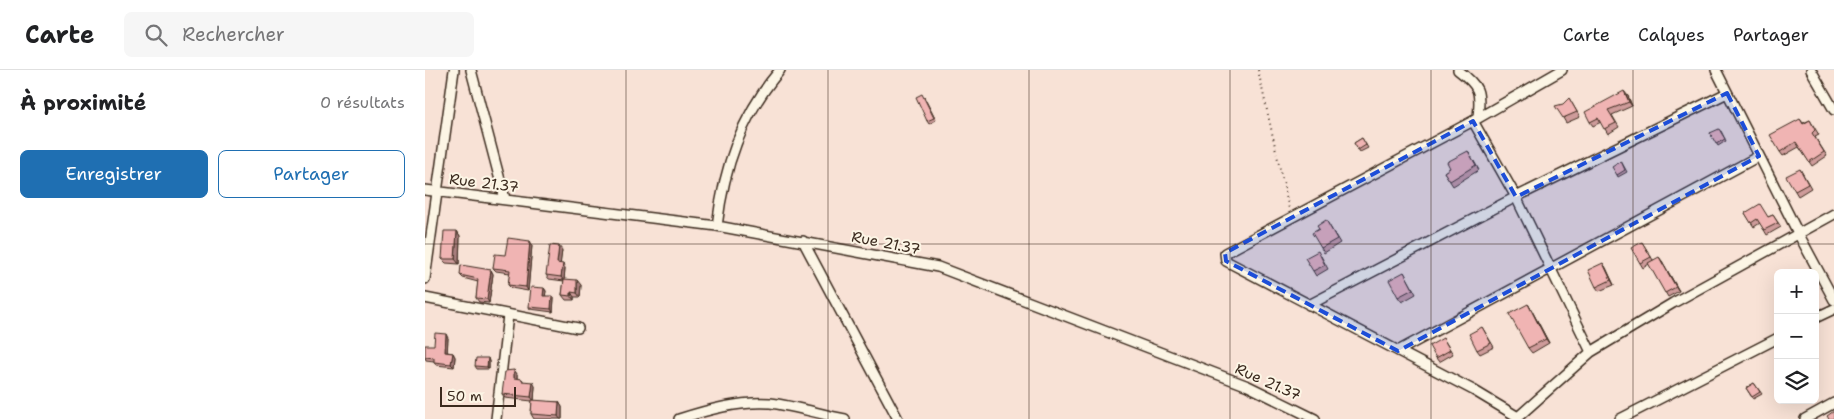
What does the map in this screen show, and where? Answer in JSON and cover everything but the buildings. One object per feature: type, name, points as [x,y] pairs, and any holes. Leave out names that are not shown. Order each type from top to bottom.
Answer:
[{"type":"street","points":[[425,279],[454,70]]},
{"type":"street","points":[[471,70],[505,199]]},
{"type":"street","points":[[717,226],[721,190],[739,133],[767,84],[780,70]]},
{"type":"street","points":[[1458,70],[1478,88],[1480,95],[1475,119],[1516,197],[1591,352]]},
{"type":"street","points":[[1562,70],[1475,119],[1225,253],[1226,261],[1473,390],[1519,418],[1591,352],[1673,303],[1834,214]]},
{"type":"street","points":[[1716,70],[1834,300]]},
{"type":"street","points":[[1811,70],[1834,110]]},
{"type":"street","points":[[1309,305],[1516,197],[1727,93]]},
{"type":"street","points":[[1398,351],[1759,156]]},
{"type":"street","name":"Rue 21.37","points":[[425,190],[717,226],[938,267],[1248,386],[1315,419]]},
{"type":"street","points":[[803,241],[898,419]]},
{"type":"street","points":[[425,298],[577,328]]},
{"type":"street","points":[[1819,316],[1834,309]]},
{"type":"street","points":[[496,419],[508,315]]},
{"type":"street","points":[[1620,419],[1774,340]]},
{"type":"street","points":[[679,419],[714,409],[745,404],[769,403],[845,419]]},
{"type":"street","points":[[1805,419],[1834,403]]},
{"type":"path","points":[[1258,70],[1291,218]]},
{"type":"highlighted area","points":[[1727,93],[1759,156],[1398,351],[1226,261],[1225,253],[1473,121],[1516,197]]}]
